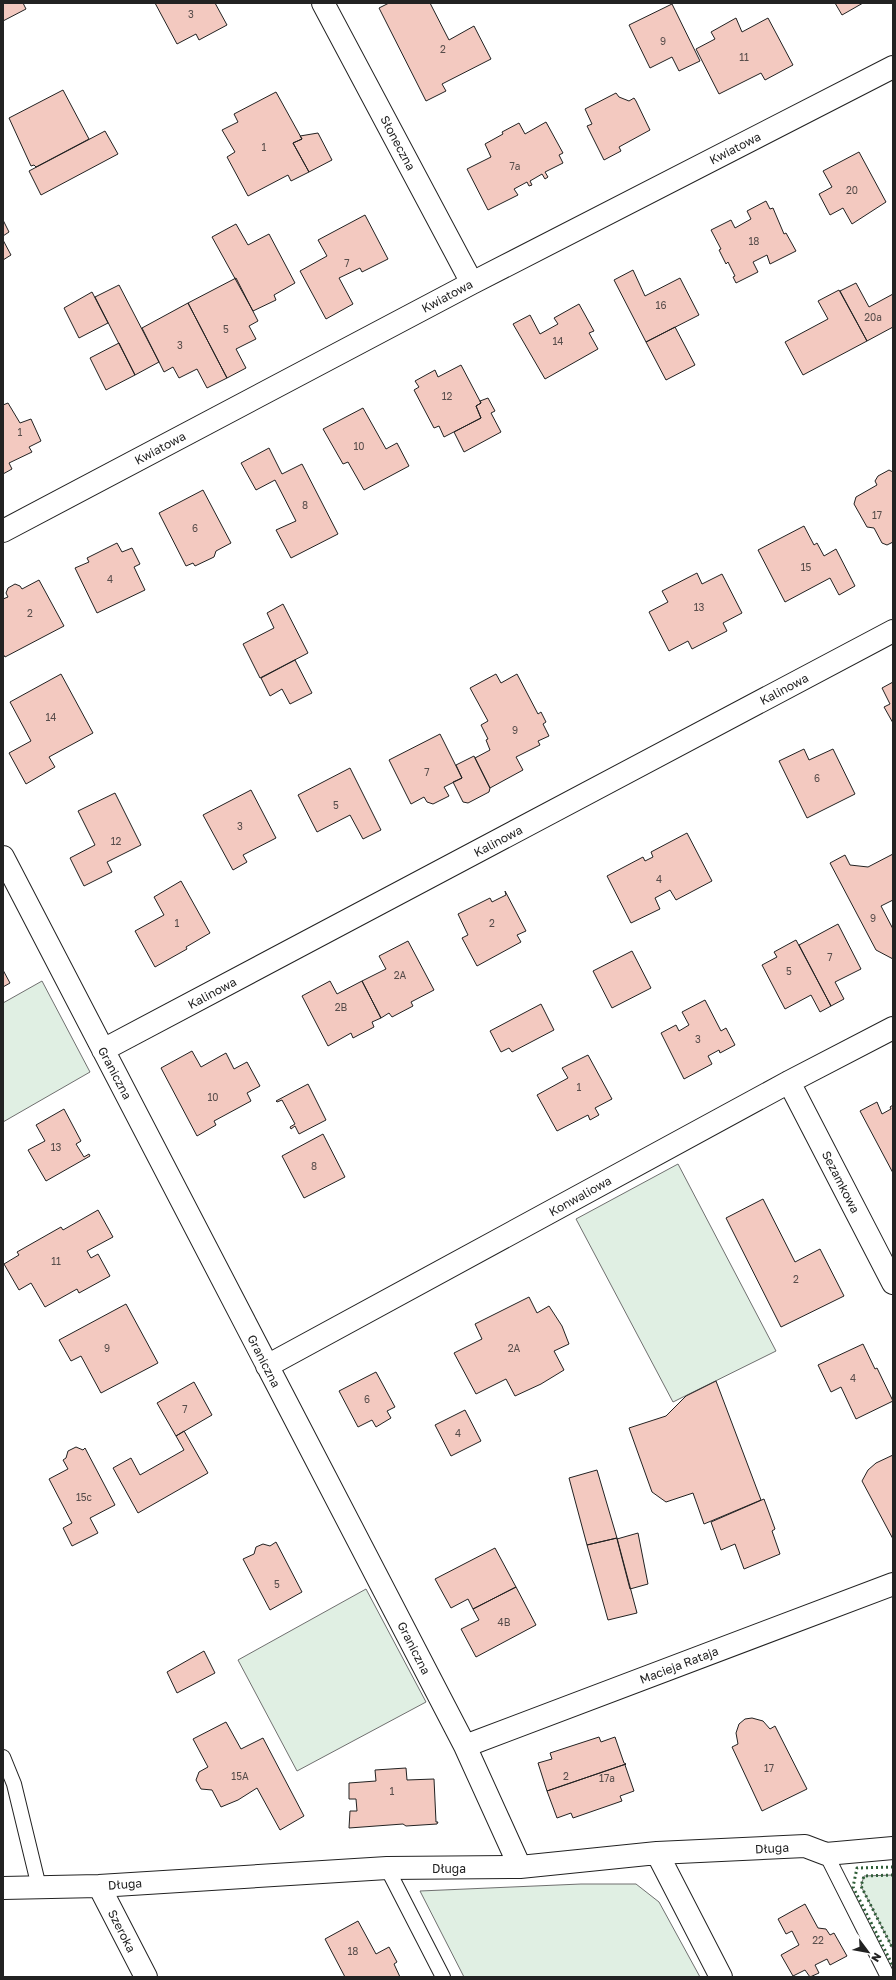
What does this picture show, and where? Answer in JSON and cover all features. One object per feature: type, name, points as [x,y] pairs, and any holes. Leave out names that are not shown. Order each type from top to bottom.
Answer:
[{"type":"street","name":"Słoneczna","points":[[323,3],[472,283]]},
{"type":"street","name":"Kwiatowa","points":[[3,531],[472,283],[893,66]]},
{"type":"street","name":"Kalinowa","points":[[103,1050],[893,632]]},
{"type":"street","name":"Graniczna","points":[[3,857],[464,1746],[520,1867]]},
{"type":"street","name":"Konwaliowa","points":[[267,1366],[790,1082],[893,1028]]},
{"type":"street","name":"Sezamkowa","points":[[790,1082],[893,1282]]},
{"type":"street","name":"Macieja Rataja","points":[[464,1746],[893,1584]]},
{"type":"street","name":"Długa","points":[[3,1888],[98,1886],[387,1868],[520,1867],[657,1854],[805,1846],[826,1854],[893,1848]]},
{"type":"street","points":[[657,1854],[721,1977]]},
{"type":"street","name":"Szeroka","points":[[98,1886],[146,1977]]},
{"type":"lane","points":[[3,1757],[14,1784],[39,1887]]},
{"type":"lane","points":[[826,1854],[888,1977]]},
{"type":"lane","points":[[387,1868],[443,1977]]},
{"type":"green space","points":[[42,981],[90,1072],[3,1122],[3,1003]]},
{"type":"green space","points":[[678,1164],[776,1351],[673,1402],[576,1219]]},
{"type":"green space","points":[[366,1589],[426,1702],[297,1771],[238,1660]]},
{"type":"green space","points":[[893,1875],[893,1949],[861,1886],[864,1876]]},
{"type":"green space","points":[[581,1884],[636,1884],[659,1902],[700,1977],[464,1977],[420,1891]]},
{"type":"building","points":[[3,3],[23,3],[26,9],[3,21]]},
{"type":"building","points":[[155,3],[215,3],[227,25],[199,40],[196,34],[177,44]]},
{"type":"building","points":[[389,3],[430,3],[449,40],[474,26],[491,59],[442,84],[446,91],[426,101],[379,8]]},
{"type":"building","points":[[835,3],[863,3],[842,15]]},
{"type":"building","points":[[672,4],[700,61],[679,71],[672,57],[650,68],[629,25]]},
{"type":"building","points":[[736,18],[742,32],[768,18],[793,65],[765,80],[761,73],[719,94],[696,49],[715,39],[711,32]]},
{"type":"building","points":[[63,90],[89,139],[36,167],[34,165],[31,166],[9,118]]},
{"type":"building","points":[[276,92],[302,139],[293,143],[309,172],[291,181],[288,175],[248,196],[227,157],[235,152],[222,130],[238,122],[234,114]]},
{"type":"building","points":[[616,93],[619,97],[629,101],[634,98],[650,130],[619,147],[621,151],[604,160],[587,126],[592,124],[585,109]]},
{"type":"building","points":[[546,122],[563,153],[559,155],[563,163],[545,172],[548,177],[545,179],[542,174],[530,181],[532,185],[529,186],[527,182],[514,189],[518,195],[488,210],[467,169],[491,157],[485,144],[503,134],[502,132],[519,123],[525,134]]},
{"type":"building","points":[[105,131],[118,154],[41,195],[29,171]]},
{"type":"building","points":[[318,133],[332,160],[309,172],[293,143],[302,139],[300,136]]},
{"type":"building","points":[[859,152],[886,202],[852,224],[843,208],[830,215],[819,194],[832,187],[823,171]]},
{"type":"building","points":[[766,201],[770,209],[773,208],[784,234],[786,233],[796,251],[770,264],[767,255],[753,262],[758,272],[736,283],[733,277],[735,276],[728,262],[726,264],[719,250],[721,249],[711,230],[731,220],[735,228],[751,219],[747,211]]},
{"type":"building","points":[[365,215],[388,259],[362,272],[360,268],[339,278],[353,304],[326,319],[300,271],[327,256],[318,240]]},
{"type":"building","points":[[3,220],[9,232],[3,236]]},
{"type":"building","points":[[236,224],[248,245],[269,234],[295,283],[274,295],[276,300],[253,311],[212,237]]},
{"type":"building","points":[[3,240],[11,255],[3,260]]},
{"type":"building","points":[[633,270],[645,296],[680,278],[699,315],[646,342],[614,280]]},
{"type":"building","points":[[236,278],[258,321],[249,326],[256,339],[236,349],[246,368],[227,378],[188,303]]},
{"type":"building","points":[[856,283],[869,307],[893,294],[893,327],[867,341],[840,291]]},
{"type":"building","points":[[119,285],[159,362],[135,375],[95,297]]},
{"type":"building","points":[[839,290],[867,341],[803,375],[785,342],[828,319],[818,301]]},
{"type":"building","points":[[92,292],[108,323],[79,338],[64,308]]},
{"type":"building","points":[[188,303],[227,378],[207,388],[197,369],[179,378],[173,367],[164,372],[142,328]]},
{"type":"building","points":[[579,304],[594,331],[589,333],[598,349],[545,379],[513,324],[530,315],[540,334],[558,324],[554,318]]},
{"type":"building","points":[[675,327],[695,365],[666,380],[646,342]]},
{"type":"building","points":[[119,343],[135,375],[106,390],[90,358]]},
{"type":"building","points":[[461,365],[481,403],[476,406],[481,418],[444,437],[439,426],[434,428],[414,390],[419,387],[415,381],[435,370],[438,377]]},
{"type":"building","points":[[488,398],[495,411],[491,413],[501,432],[464,452],[454,432],[481,418],[476,406],[481,403],[480,401]]},
{"type":"building","points":[[8,403],[20,423],[31,419],[41,441],[29,447],[32,452],[9,463],[12,469],[3,474],[3,405]]},
{"type":"building","points":[[363,408],[386,449],[397,443],[409,466],[364,490],[348,462],[343,464],[323,429]]},
{"type":"building","points":[[269,448],[282,474],[302,464],[338,534],[291,558],[276,530],[296,521],[275,480],[256,490],[241,463]]},
{"type":"building","points":[[889,470],[893,472],[893,542],[887,545],[882,543],[874,528],[867,527],[854,504],[856,497],[877,485],[875,481],[878,476]]},
{"type":"building","points":[[203,490],[231,543],[216,551],[214,557],[195,566],[193,563],[186,566],[159,513]]},
{"type":"building","points":[[804,526],[814,545],[817,543],[824,556],[836,549],[855,586],[839,595],[830,578],[785,602],[758,550]]},
{"type":"building","points":[[117,543],[122,552],[132,548],[140,564],[134,567],[145,590],[97,613],[75,568],[89,562],[87,558]]},
{"type":"building","points":[[697,573],[702,584],[722,574],[742,613],[723,623],[727,631],[692,649],[688,641],[669,651],[649,612],[668,602],[662,591]]},
{"type":"building","points":[[39,580],[64,626],[5,657],[3,654],[3,599],[8,597],[6,593],[8,588],[15,584],[20,586],[22,589]]},
{"type":"building","points":[[283,604],[308,653],[260,678],[243,644],[274,628],[267,613]]},
{"type":"building","points":[[295,660],[312,693],[290,704],[282,689],[270,696],[261,678]]},
{"type":"building","points":[[61,674],[93,733],[49,757],[55,767],[26,784],[9,753],[31,741],[10,702]]},
{"type":"building","points":[[496,674],[501,683],[517,674],[538,714],[541,712],[546,722],[543,724],[549,736],[538,741],[540,745],[516,757],[523,770],[490,788],[475,758],[490,750],[486,740],[488,739],[481,725],[488,721],[470,688]]},
{"type":"building","points":[[893,682],[893,723],[884,707],[890,704],[882,688]]},
{"type":"building","points":[[440,734],[462,778],[444,787],[449,796],[433,804],[427,802],[424,797],[411,804],[389,760]]},
{"type":"building","points":[[804,749],[809,760],[833,749],[855,794],[807,818],[779,761]]},
{"type":"building","points":[[474,756],[490,788],[489,792],[468,803],[463,802],[453,782],[462,778],[456,765]]},
{"type":"building","points":[[350,768],[381,830],[363,839],[350,815],[317,832],[298,795]]},
{"type":"building","points":[[251,790],[276,838],[243,855],[247,862],[233,870],[203,815]]},
{"type":"building","points":[[115,793],[141,845],[107,862],[112,872],[84,886],[70,858],[95,845],[78,811]]},
{"type":"building","points":[[687,833],[712,881],[676,900],[670,890],[655,898],[660,909],[631,923],[607,876],[643,857],[645,861],[653,857],[651,852]]},
{"type":"building","points":[[893,854],[893,900],[881,906],[893,929],[893,959],[876,950],[830,863],[845,855],[850,865],[868,867]]},
{"type":"building","points":[[181,881],[210,933],[186,947],[187,949],[155,967],[135,931],[164,915],[154,897]]},
{"type":"building","points":[[505,891],[526,931],[517,935],[521,942],[477,966],[462,938],[468,935],[458,914],[490,898],[492,902],[506,895]]},
{"type":"building","points":[[838,924],[861,969],[835,982],[844,999],[831,1006],[799,945]]},
{"type":"building","points":[[796,940],[831,1006],[820,1012],[811,995],[785,1009],[762,965],[777,957],[774,952]]},
{"type":"building","points":[[408,941],[434,990],[411,1002],[413,1006],[392,1017],[389,1013],[381,1018],[362,981],[386,969],[379,956]]},
{"type":"building","points":[[632,951],[651,988],[612,1008],[593,971]]},
{"type":"building","points":[[3,970],[10,983],[3,987]]},
{"type":"building","points":[[330,981],[337,994],[362,981],[381,1018],[372,1022],[374,1027],[353,1038],[351,1033],[328,1046],[302,996]]},
{"type":"building","points":[[705,1000],[721,1031],[726,1028],[735,1045],[720,1053],[719,1050],[708,1056],[712,1064],[684,1079],[661,1033],[676,1025],[679,1031],[689,1025],[682,1012]]},
{"type":"building","points":[[541,1004],[554,1030],[512,1052],[509,1048],[501,1052],[490,1031]]},
{"type":"building","points":[[192,1051],[201,1067],[226,1053],[234,1069],[247,1062],[260,1086],[247,1093],[251,1101],[214,1121],[216,1125],[197,1136],[161,1068]]},
{"type":"building","points":[[588,1055],[612,1099],[595,1108],[599,1115],[590,1120],[588,1115],[557,1131],[537,1095],[568,1078],[562,1068]]},
{"type":"building","points":[[308,1084],[326,1120],[299,1134],[295,1126],[291,1129],[290,1127],[295,1124],[282,1100],[276,1101]]},
{"type":"building","points":[[877,1102],[882,1114],[891,1109],[890,1107],[893,1105],[893,1173],[860,1111]]},
{"type":"building","points":[[64,1109],[81,1141],[76,1144],[84,1157],[89,1154],[90,1156],[46,1181],[28,1150],[45,1141],[36,1125]]},
{"type":"building","points":[[323,1134],[345,1177],[304,1198],[282,1156]]},
{"type":"building","points":[[763,1199],[795,1262],[820,1249],[844,1296],[781,1327],[726,1218]]},
{"type":"building","points":[[98,1210],[113,1237],[87,1251],[91,1258],[98,1254],[110,1276],[79,1293],[77,1289],[45,1307],[31,1283],[19,1290],[4,1264],[19,1255],[17,1252],[61,1227],[63,1230]]},
{"type":"building","points":[[529,1297],[537,1313],[549,1306],[562,1326],[569,1344],[554,1351],[564,1370],[541,1384],[515,1396],[506,1379],[476,1394],[454,1353],[482,1339],[475,1324]]},
{"type":"building","points":[[126,1304],[158,1363],[101,1393],[81,1356],[71,1361],[59,1340]]},
{"type":"building","points":[[863,1344],[875,1369],[877,1368],[893,1401],[856,1419],[841,1387],[831,1392],[818,1365]]},
{"type":"building","points":[[376,1372],[395,1407],[387,1411],[391,1418],[376,1427],[372,1420],[358,1427],[339,1391]]},
{"type":"building","points":[[716,1381],[761,1500],[704,1524],[693,1493],[666,1502],[652,1492],[629,1428],[666,1416],[686,1396]]},
{"type":"building","points":[[194,1382],[212,1415],[176,1436],[157,1403]]},
{"type":"building","points":[[465,1410],[481,1441],[451,1456],[435,1425]]},
{"type":"building","points":[[184,1431],[208,1473],[138,1513],[113,1468],[131,1458],[140,1475],[184,1450],[176,1436]]},
{"type":"building","points":[[76,1447],[83,1450],[85,1448],[115,1505],[90,1518],[98,1533],[72,1546],[63,1528],[72,1523],[49,1479],[68,1469],[63,1460],[66,1458],[68,1451]]},
{"type":"building","points":[[893,1455],[893,1539],[862,1481],[868,1470],[876,1463]]},
{"type":"building","points":[[597,1470],[617,1538],[587,1545],[569,1478]]},
{"type":"building","points":[[764,1499],[775,1529],[772,1531],[780,1554],[744,1569],[735,1544],[721,1550],[711,1522]]},
{"type":"building","points":[[638,1533],[648,1584],[630,1589],[617,1539]]},
{"type":"building","points":[[617,1538],[637,1613],[608,1620],[587,1545]]},
{"type":"building","points":[[276,1542],[302,1592],[270,1610],[243,1559],[254,1554],[256,1547],[263,1544],[270,1546]]},
{"type":"building","points":[[495,1548],[516,1587],[473,1609],[468,1599],[451,1608],[435,1579]]},
{"type":"building","points":[[516,1587],[536,1625],[476,1657],[461,1629],[479,1620],[473,1609]]},
{"type":"building","points":[[204,1651],[215,1673],[177,1693],[167,1672]]},
{"type":"building","points":[[752,1718],[763,1721],[770,1729],[775,1726],[807,1789],[762,1811],[732,1747],[738,1744],[736,1733],[739,1724],[745,1719]]},
{"type":"building","points":[[226,1722],[241,1749],[263,1738],[304,1816],[280,1830],[257,1788],[238,1800],[221,1807],[212,1790],[201,1789],[196,1780],[199,1772],[208,1767],[193,1739]]},
{"type":"building","points":[[599,1737],[601,1742],[615,1737],[624,1763],[626,1764],[547,1791],[538,1763],[552,1759],[550,1753]]},
{"type":"building","points":[[626,1764],[625,1765],[634,1791],[620,1796],[622,1801],[573,1818],[571,1813],[557,1818],[547,1791]]},
{"type":"building","points":[[406,1768],[407,1780],[434,1779],[437,1824],[406,1826],[403,1824],[349,1828],[350,1811],[357,1811],[356,1799],[349,1799],[349,1783],[376,1781],[375,1770]]},
{"type":"building","points":[[805,1904],[818,1928],[826,1929],[830,1935],[834,1933],[847,1956],[830,1965],[827,1959],[815,1965],[819,1973],[810,1977],[805,1970],[793,1976],[781,1955],[799,1945],[792,1931],[786,1934],[778,1919]]},
{"type":"building","points":[[358,1921],[376,1954],[389,1947],[397,1962],[394,1964],[400,1977],[345,1977],[325,1939]]},
{"type":"hedge","points":[[893,1867],[857,1868],[853,1887],[893,1966]]},
{"type":"hedge","points":[[893,1875],[864,1876],[861,1886],[893,1949]]}]
